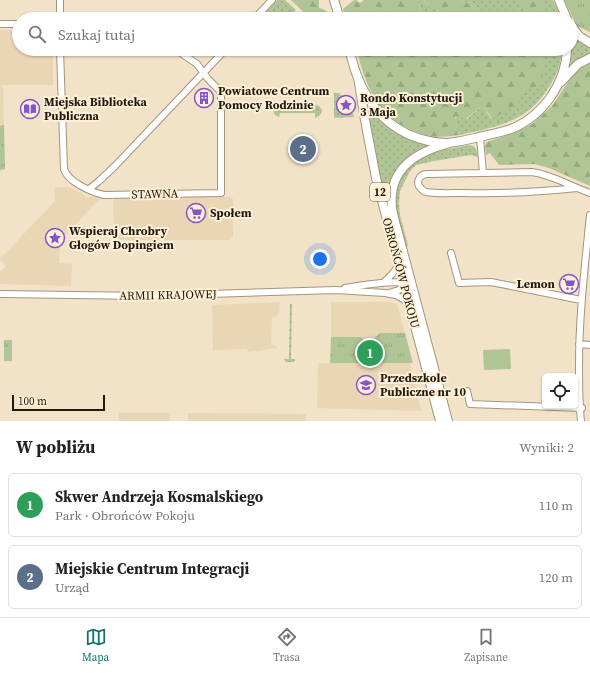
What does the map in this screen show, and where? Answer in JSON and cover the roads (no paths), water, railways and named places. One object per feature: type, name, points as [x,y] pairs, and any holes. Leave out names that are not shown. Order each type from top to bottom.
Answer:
[{"type":"main road","points":[[559,0],[564,12]]},
{"type":"main road","points":[[334,1],[338,12]]},
{"type":"main road","points":[[578,34],[590,43]]},
{"type":"main road","name":"12","points":[[351,56],[358,77],[371,102],[393,126],[418,138],[450,143],[504,131],[522,123],[532,116],[542,107],[557,87],[565,66],[567,56]]},
{"type":"main road","points":[[557,87],[578,64],[590,58]]},
{"type":"main road","name":"OBROŃCÓW POKOJU","points":[[358,77],[376,178],[399,264],[407,285],[448,421]]},
{"type":"main road","name":"OBROŃCÓW POKOJU","points":[[440,421],[409,304],[407,285],[393,216],[392,201],[395,182],[400,172],[411,160],[423,152],[450,143]]},
{"type":"street","points":[[60,0],[60,12]]},
{"type":"street","points":[[261,12],[272,0]]},
{"type":"street","points":[[0,24],[12,24]]},
{"type":"street","name":"STAWNA","points":[[60,56],[64,169],[67,176],[71,180],[98,193],[110,195],[222,193],[222,98],[219,90],[204,73]]},
{"type":"street","points":[[186,56],[197,64],[204,73]]},
{"type":"street","points":[[89,189],[116,166],[220,56]]},
{"type":"street","points":[[480,137],[483,173]]},
{"type":"street","points":[[577,188],[549,191],[476,193],[434,192],[422,190],[418,184],[420,177],[424,174],[532,172],[543,173],[590,192]]},
{"type":"street","points":[[581,421],[582,408],[579,344],[581,300],[590,215]]},
{"type":"street","points":[[451,253],[459,283],[491,282],[581,300]]},
{"type":"street","points":[[383,283],[391,277],[399,264]]},
{"type":"street","name":"ARMII KRAJOWEJ","points":[[336,290],[383,283],[407,285]]},
{"type":"street","name":"ARMII KRAJOWEJ","points":[[385,293],[407,285]]},
{"type":"street","name":"ARMII KRAJOWEJ","points":[[0,294],[147,296],[336,290],[396,295],[409,304]]},
{"type":"street","points":[[579,344],[590,345]]},
{"type":"street","points":[[467,392],[470,404],[582,408]]},
{"type":"place","name":"Powiatowe Centrum Pomocy Rodzinie","points":[[204,98]]},
{"type":"place","name":"Rondo Konstytucji 3 Maja","points":[[346,105]]},
{"type":"place","name":"Miejska Biblioteka Publiczna","points":[[30,109]]},
{"type":"place","name":"Miejskie Centrum Integracji","points":[[303,149]]},
{"type":"place","name":"Społem","points":[[196,213]]},
{"type":"place","name":"Wspieraj Chrobry Głogów Dopingiem","points":[[55,238]]},
{"type":"place","name":"Lemon","points":[[569,284]]},
{"type":"place","name":"Skwer Andrzeja Kosmalskiego","points":[[370,353]]},
{"type":"place","name":"Przedszkole Publiczne nr 10","points":[[366,385]]}]
